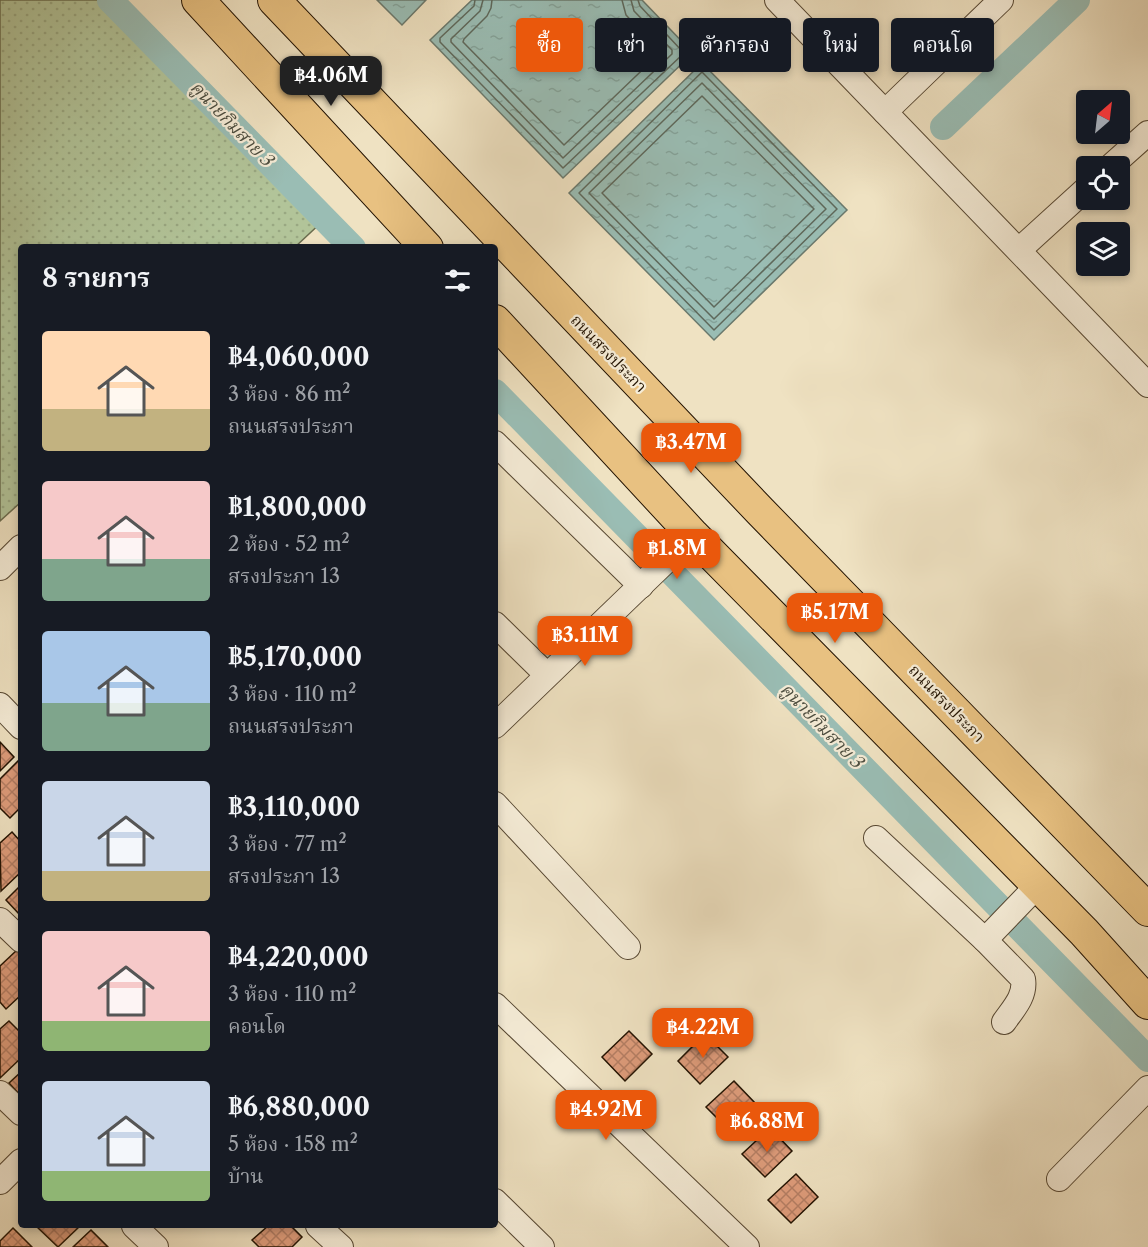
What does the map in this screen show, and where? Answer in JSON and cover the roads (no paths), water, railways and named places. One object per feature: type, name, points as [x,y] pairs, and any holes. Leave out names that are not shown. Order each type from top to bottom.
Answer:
[{"type":"main road","points":[[198,0],[423,244]]},
{"type":"main road","name":"ถนนสรงประภา","points":[[274,0],[760,511],[1148,910]]},
{"type":"main road","points":[[498,325],[685,543],[1029,895],[1084,932],[1148,1003]]},
{"type":"street","points":[[777,0],[1148,385]]},
{"type":"street","points":[[885,112],[1001,0]]},
{"type":"street","points":[[1122,156],[1148,133]]},
{"type":"street","points":[[1019,250],[1076,198]]},
{"type":"street","points":[[498,446],[644,583]]},
{"type":"street","points":[[498,723],[685,543]]},
{"type":"street","points":[[0,568],[18,550]]},
{"type":"street","points":[[498,627],[547,675]]},
{"type":"street","points":[[0,705],[18,724]]},
{"type":"street","points":[[498,807],[628,947]]},
{"type":"street","points":[[876,838],[993,932],[1023,979],[1024,986],[1022,996],[1004,1022]]},
{"type":"street","points":[[993,932],[1029,895]]},
{"type":"street","points":[[0,920],[18,937]]},
{"type":"street","points":[[498,1008],[747,1247]]},
{"type":"street","points":[[1059,1179],[1148,1088]]},
{"type":"street","points":[[0,1093],[18,1110]]},
{"type":"street","points":[[0,1182],[18,1164]]},
{"type":"street","points":[[498,1204],[542,1247]]},
{"type":"street","points":[[136,1228],[156,1247]]},
{"type":"street","points":[[320,1228],[341,1247]]},
{"type":"water","points":[[377,0],[426,0],[402,25]]},
{"type":"water","points":[[472,0],[642,0],[659,18],[595,18],[595,72],[667,72],[667,26],[679,38],[679,66],[563,178],[430,40]]},
{"type":"water","points":[[693,72],[711,72],[847,210],[714,340],[569,193]]},
{"type":"waterway","name":"คูนายกิมสาย 3","points":[[110,0],[349,244]]},
{"type":"waterway","points":[[943,127],[1077,0]]},
{"type":"waterway","name":"คูนายกิมสาย 3","points":[[498,395],[1148,1059]]}]
